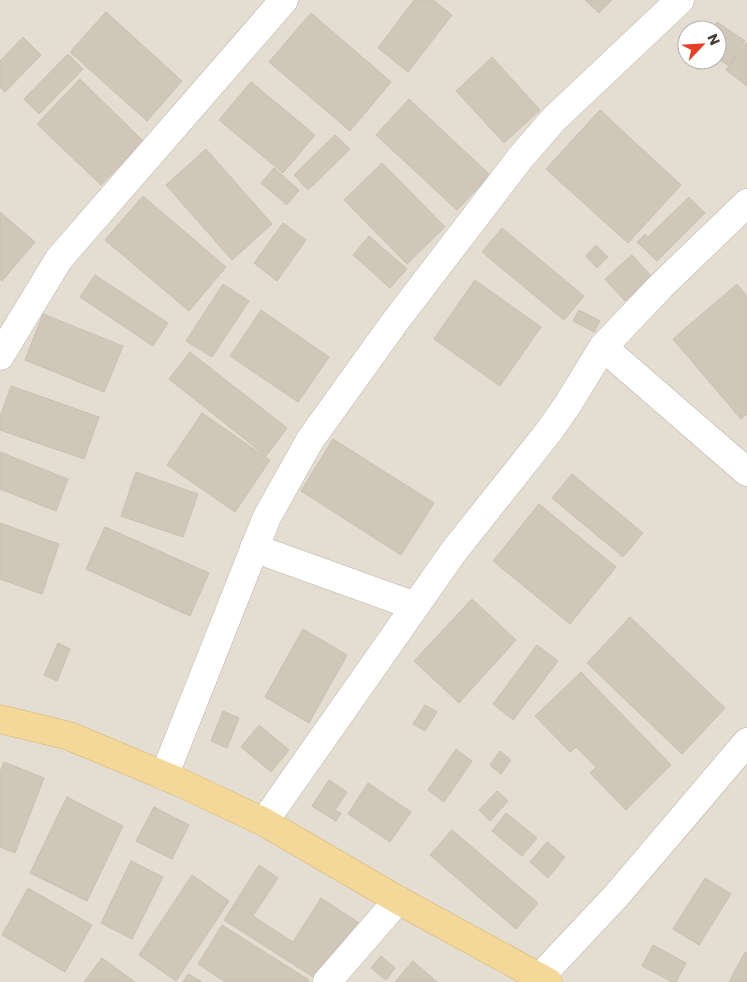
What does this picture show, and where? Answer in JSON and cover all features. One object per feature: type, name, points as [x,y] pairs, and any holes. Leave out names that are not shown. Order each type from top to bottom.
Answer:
[{"type":"main road","points":[[0,719],[69,736],[164,776],[264,822],[398,900],[543,980]]},
{"type":"street","points":[[0,356],[59,259],[284,0]]},
{"type":"street","points":[[164,776],[267,517],[310,440],[394,322],[521,157],[554,119],[680,0]]},
{"type":"street","points":[[264,822],[454,551],[550,430],[604,347],[661,286],[747,203]]},
{"type":"street","points":[[604,347],[747,472]]},
{"type":"street","points":[[254,548],[415,606]]},
{"type":"street","points":[[543,980],[747,742]]},
{"type":"street","points":[[327,982],[398,900]]},
{"type":"shaded area","points":[[0,0],[747,0],[747,982],[0,982]]},
{"type":"building","points":[[414,0],[433,0],[452,15],[408,72],[378,48]]},
{"type":"building","points":[[585,0],[612,0],[599,13]]},
{"type":"building","points":[[106,12],[182,81],[147,121],[70,52]]},
{"type":"building","points":[[311,13],[391,82],[350,131],[269,62]]},
{"type":"building","points":[[727,29],[745,41],[729,66],[727,65]]},
{"type":"building","points":[[23,37],[41,55],[5,92],[0,87],[0,61]]},
{"type":"building","points":[[747,42],[747,86],[726,70]]},
{"type":"building","points":[[68,54],[83,69],[39,114],[24,99]]},
{"type":"building","points":[[492,57],[540,110],[504,143],[456,91]]},
{"type":"building","points":[[80,79],[143,141],[101,185],[37,124]]},
{"type":"building","points":[[251,82],[315,135],[283,173],[219,120]]},
{"type":"building","points":[[409,99],[490,175],[457,210],[376,135]]},
{"type":"building","points":[[600,110],[681,185],[628,243],[546,169]]},
{"type":"building","points":[[335,135],[350,149],[308,190],[294,175]]},
{"type":"building","points":[[206,149],[272,224],[232,260],[166,185]]},
{"type":"building","points":[[382,163],[445,227],[407,264],[344,200]]},
{"type":"building","points":[[274,168],[299,190],[287,205],[261,183]]},
{"type":"building","points":[[143,196],[226,267],[189,311],[105,240]]},
{"type":"building","points":[[689,197],[705,213],[657,261],[637,242],[645,234],[648,237]]},
{"type":"building","points":[[0,212],[35,242],[2,281],[0,279]]},
{"type":"building","points":[[283,223],[306,240],[277,281],[254,263]]},
{"type":"building","points":[[502,228],[584,296],[564,320],[482,252]]},
{"type":"building","points":[[369,236],[407,269],[390,288],[353,255]]},
{"type":"building","points":[[596,245],[608,257],[597,268],[586,256]]},
{"type":"building","points":[[632,255],[652,277],[625,301],[605,279]]},
{"type":"building","points":[[95,275],[168,323],[153,346],[80,297]]},
{"type":"building","points":[[475,280],[541,327],[500,386],[434,339]]},
{"type":"building","points":[[223,284],[249,301],[212,357],[186,341]]},
{"type":"building","points":[[737,284],[747,296],[747,414],[741,419],[673,339]]},
{"type":"building","points":[[261,310],[329,357],[298,402],[230,356]]},
{"type":"building","points":[[579,310],[600,321],[594,332],[573,321]]},
{"type":"building","points":[[43,314],[123,346],[104,392],[25,360]]},
{"type":"building","points":[[190,352],[287,428],[266,456],[169,379]]},
{"type":"building","points":[[11,386],[99,417],[84,459],[0,430],[0,417]]},
{"type":"building","points":[[202,413],[270,460],[235,512],[167,465]]},
{"type":"building","points":[[333,439],[434,503],[401,555],[301,491]]},
{"type":"building","points":[[0,452],[68,479],[56,511],[0,489]]},
{"type":"building","points":[[136,472],[198,494],[183,537],[121,516]]},
{"type":"building","points":[[572,474],[643,533],[623,557],[552,498]]},
{"type":"building","points":[[539,504],[616,567],[570,624],[493,561]]},
{"type":"building","points":[[0,523],[59,544],[42,594],[0,579]]},
{"type":"building","points":[[105,527],[209,573],[190,616],[86,569]]},
{"type":"building","points":[[472,599],[516,640],[459,703],[414,661]]},
{"type":"building","points":[[630,617],[725,708],[682,754],[587,663]]},
{"type":"building","points":[[303,629],[347,655],[309,723],[265,697]]},
{"type":"building","points":[[58,643],[70,649],[57,681],[44,675]]},
{"type":"building","points":[[537,645],[558,661],[513,720],[493,704]]},
{"type":"building","points":[[581,672],[671,765],[626,810],[590,773],[596,767],[576,747],[570,752],[535,716]]},
{"type":"building","points":[[425,705],[437,712],[425,731],[413,724]]},
{"type":"building","points":[[223,711],[239,718],[227,748],[211,741]]},
{"type":"building","points":[[259,725],[289,750],[271,772],[241,747]]},
{"type":"building","points":[[456,749],[472,761],[444,802],[428,790]]},
{"type":"building","points":[[500,751],[511,760],[501,774],[490,765]]},
{"type":"building","points":[[4,762],[44,778],[15,853],[0,847],[0,772]]},
{"type":"building","points":[[329,780],[347,792],[335,810],[341,813],[336,821],[312,806]]},
{"type":"building","points":[[368,783],[411,812],[390,842],[348,814]]},
{"type":"building","points":[[497,791],[508,801],[490,821],[479,810]]},
{"type":"building","points":[[67,797],[123,826],[87,901],[30,873]]},
{"type":"building","points":[[154,807],[189,825],[172,859],[136,841]]},
{"type":"building","points":[[506,813],[537,838],[522,856],[492,831]]},
{"type":"building","points":[[452,830],[538,903],[516,929],[430,855]]},
{"type":"building","points":[[547,842],[565,857],[548,878],[530,862]]},
{"type":"building","points":[[131,861],[163,877],[132,939],[101,923]]},
{"type":"building","points":[[259,865],[278,878],[253,916],[293,942],[321,898],[359,923],[321,982],[224,920]]},
{"type":"building","points":[[192,875],[229,901],[176,981],[139,955]]},
{"type":"building","points":[[705,878],[731,894],[699,945],[673,929]]},
{"type":"building","points":[[28,888],[92,925],[65,972],[2,935]]},
{"type":"building","points":[[222,925],[309,980],[308,982],[225,982],[198,964]]},
{"type":"building","points":[[653,945],[686,963],[676,982],[672,982],[642,966]]},
{"type":"building","points":[[745,952],[747,953],[747,982],[729,982]]},
{"type":"building","points":[[381,956],[395,968],[386,980],[371,968]]},
{"type":"building","points":[[102,958],[135,982],[84,982]]},
{"type":"building","points":[[413,961],[437,982],[395,982]]},
{"type":"building","points":[[188,974],[202,982],[183,982]]}]
